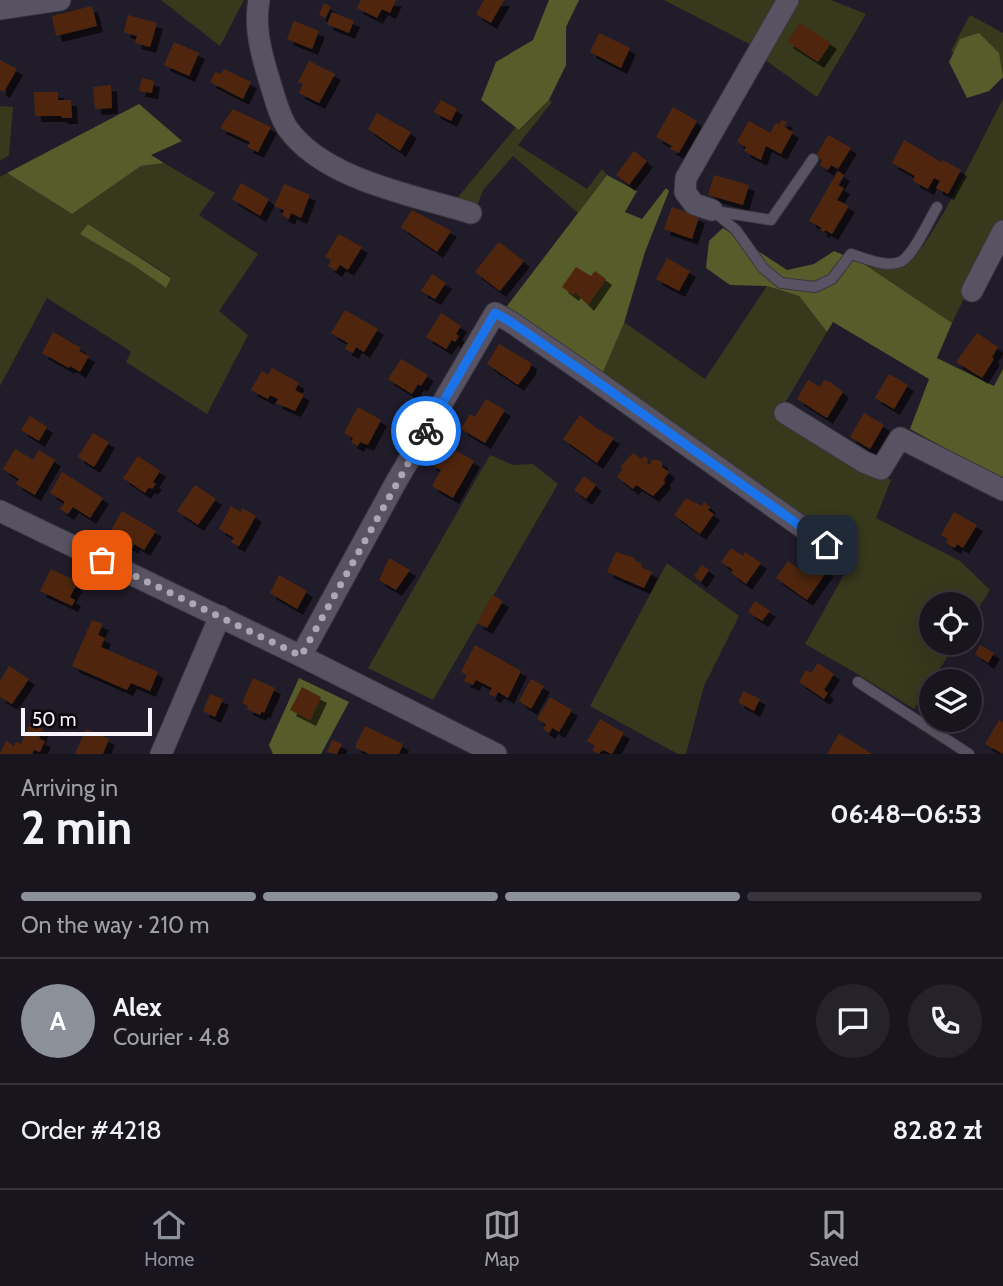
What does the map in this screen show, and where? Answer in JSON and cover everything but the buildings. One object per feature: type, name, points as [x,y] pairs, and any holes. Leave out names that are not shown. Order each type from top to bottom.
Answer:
[{"type":"street","points":[[0,9],[60,0]]},
{"type":"street","points":[[259,0],[256,16],[261,51],[271,85],[287,127],[306,150],[335,169],[358,178],[471,213]]},
{"type":"street","points":[[712,210],[694,204],[685,192],[686,178],[788,0]]},
{"type":"street","points":[[972,291],[1003,231]]},
{"type":"street","points":[[301,656],[396,482],[495,313],[585,373],[827,545]]},
{"type":"street","points":[[785,413],[864,462],[881,469],[901,438],[1003,490]]},
{"type":"street","points":[[0,511],[301,656],[496,754]]},
{"type":"street","points":[[160,754],[220,617]]},
{"type":"lane","points":[[712,210],[771,220],[813,159]]},
{"type":"lane","points":[[712,210],[736,230],[763,268],[781,283],[815,287],[832,279],[851,254],[884,263],[899,263],[909,256],[937,207]]},
{"type":"lane","points":[[858,682],[969,754]]},
{"type":"green space","points":[[161,0],[244,0],[220,46]]},
{"type":"green space","points":[[549,0],[579,0],[566,27],[566,65],[549,100],[519,130],[481,100],[496,62],[533,40]]},
{"type":"green space","points":[[664,0],[780,0],[755,47]]},
{"type":"green space","points":[[793,0],[831,0],[866,14],[817,97],[761,57]]},
{"type":"green space","points":[[970,15],[1003,33],[1003,78],[951,51]]},
{"type":"green space","points":[[979,33],[999,53],[1003,77],[989,91],[967,98],[949,62],[960,39]]},
{"type":"green space","points":[[1003,99],[1003,219],[952,323],[861,262],[893,269],[903,267],[914,258],[941,217]]},
{"type":"green space","points":[[549,100],[552,102],[518,145],[587,189],[602,169],[607,175],[578,213],[513,156],[483,190],[476,209],[454,202],[516,127],[520,130]]},
{"type":"green space","points":[[139,104],[182,141],[151,155],[164,163],[141,166],[72,214],[7,173]]},
{"type":"green space","points":[[0,106],[13,107],[9,155],[0,161]]},
{"type":"green space","points":[[164,163],[215,193],[199,215],[258,254],[219,311],[248,335],[207,414],[126,362],[131,352],[47,298],[0,386],[0,177],[7,173],[72,214],[141,166]],"holes":[[[88,224],[171,277],[166,288],[81,234]]]},
{"type":"green space","points":[[607,175],[637,191],[625,212],[642,219],[666,188],[669,191],[645,252],[624,323],[601,377],[504,310]]},
{"type":"green space","points":[[88,224],[171,278],[166,288],[80,234]]},
{"type":"green space","points":[[723,228],[787,270],[814,264],[834,251],[861,262],[952,323],[937,358],[994,386],[1003,369],[1003,480],[910,429],[929,379],[833,322],[827,332],[799,296],[767,286],[730,285],[706,268],[709,241]]},
{"type":"green space","points":[[767,286],[799,296],[827,332],[776,418],[891,480],[876,518],[960,561],[990,590],[982,603],[982,592],[919,592],[919,655],[949,655],[940,669],[919,669],[919,701],[914,709],[805,644],[854,557],[601,377],[624,322],[705,379]]},
{"type":"green space","points":[[490,455],[513,465],[533,464],[558,484],[433,700],[368,668]]},
{"type":"green space","points":[[667,563],[739,616],[704,686],[686,754],[678,754],[590,706]]},
{"type":"green space","points":[[299,678],[349,702],[321,754],[273,754],[269,745]]},
{"type":"way so far","points":[[102,560],[301,656],[426,431]]},
{"type":"route","points":[[426,431],[495,313],[595,380],[827,545]]}]
